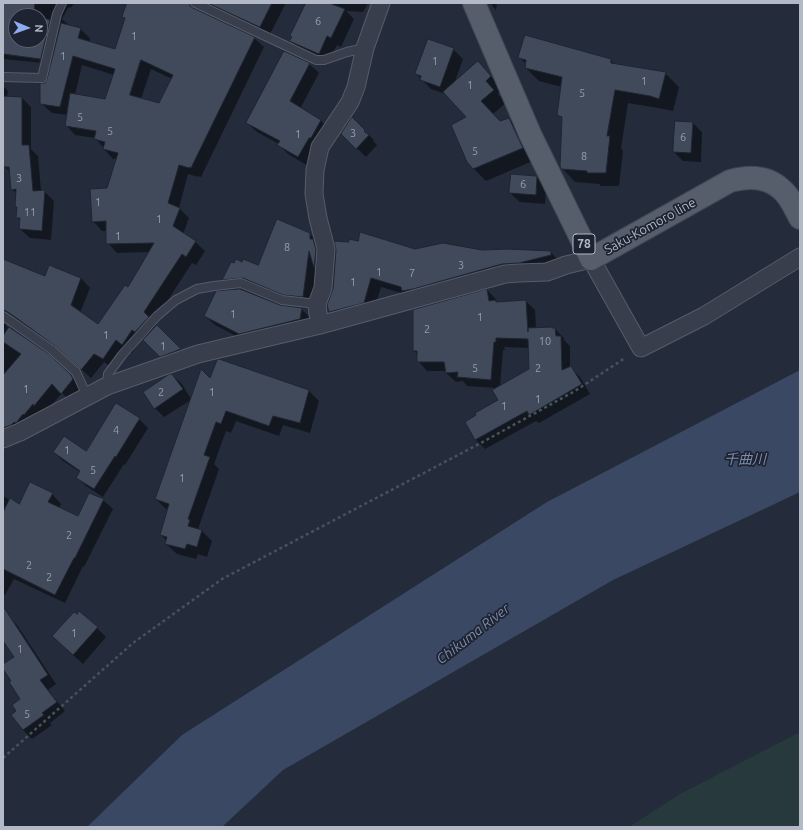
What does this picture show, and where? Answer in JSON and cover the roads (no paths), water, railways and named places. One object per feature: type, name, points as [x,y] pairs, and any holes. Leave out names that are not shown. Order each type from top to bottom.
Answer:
[{"type":"main road","name":"Saku-Komoro line","points":[[474,3],[530,134],[591,259],[730,181],[740,178],[748,177],[766,179],[775,184],[787,195],[800,218]]},
{"type":"street","points":[[320,325],[317,304],[323,288],[326,249],[318,218],[314,194],[315,170],[320,147],[350,102],[356,87],[365,48],[381,3]]},
{"type":"street","points":[[3,439],[20,432],[107,386],[198,354],[320,325],[505,274],[547,272],[566,265],[591,259],[641,348],[704,316],[800,257]]},
{"type":"lane","points":[[3,77],[42,78],[57,14],[62,3]]},
{"type":"lane","points":[[195,3],[316,60],[324,60],[347,52],[365,48]]},
{"type":"lane","points":[[107,386],[108,374],[122,355],[158,316],[176,300],[197,290],[214,286],[241,283],[282,300],[317,304]]},
{"type":"lane","points":[[3,316],[52,350],[76,372],[87,396]]},
{"type":"water","name":"千曲川","points":[[800,370],[800,492],[613,580],[283,770],[222,827],[87,827],[182,735],[547,502]]},
{"type":"water label","name":"Chikuma River","points":[[473,634]]}]
